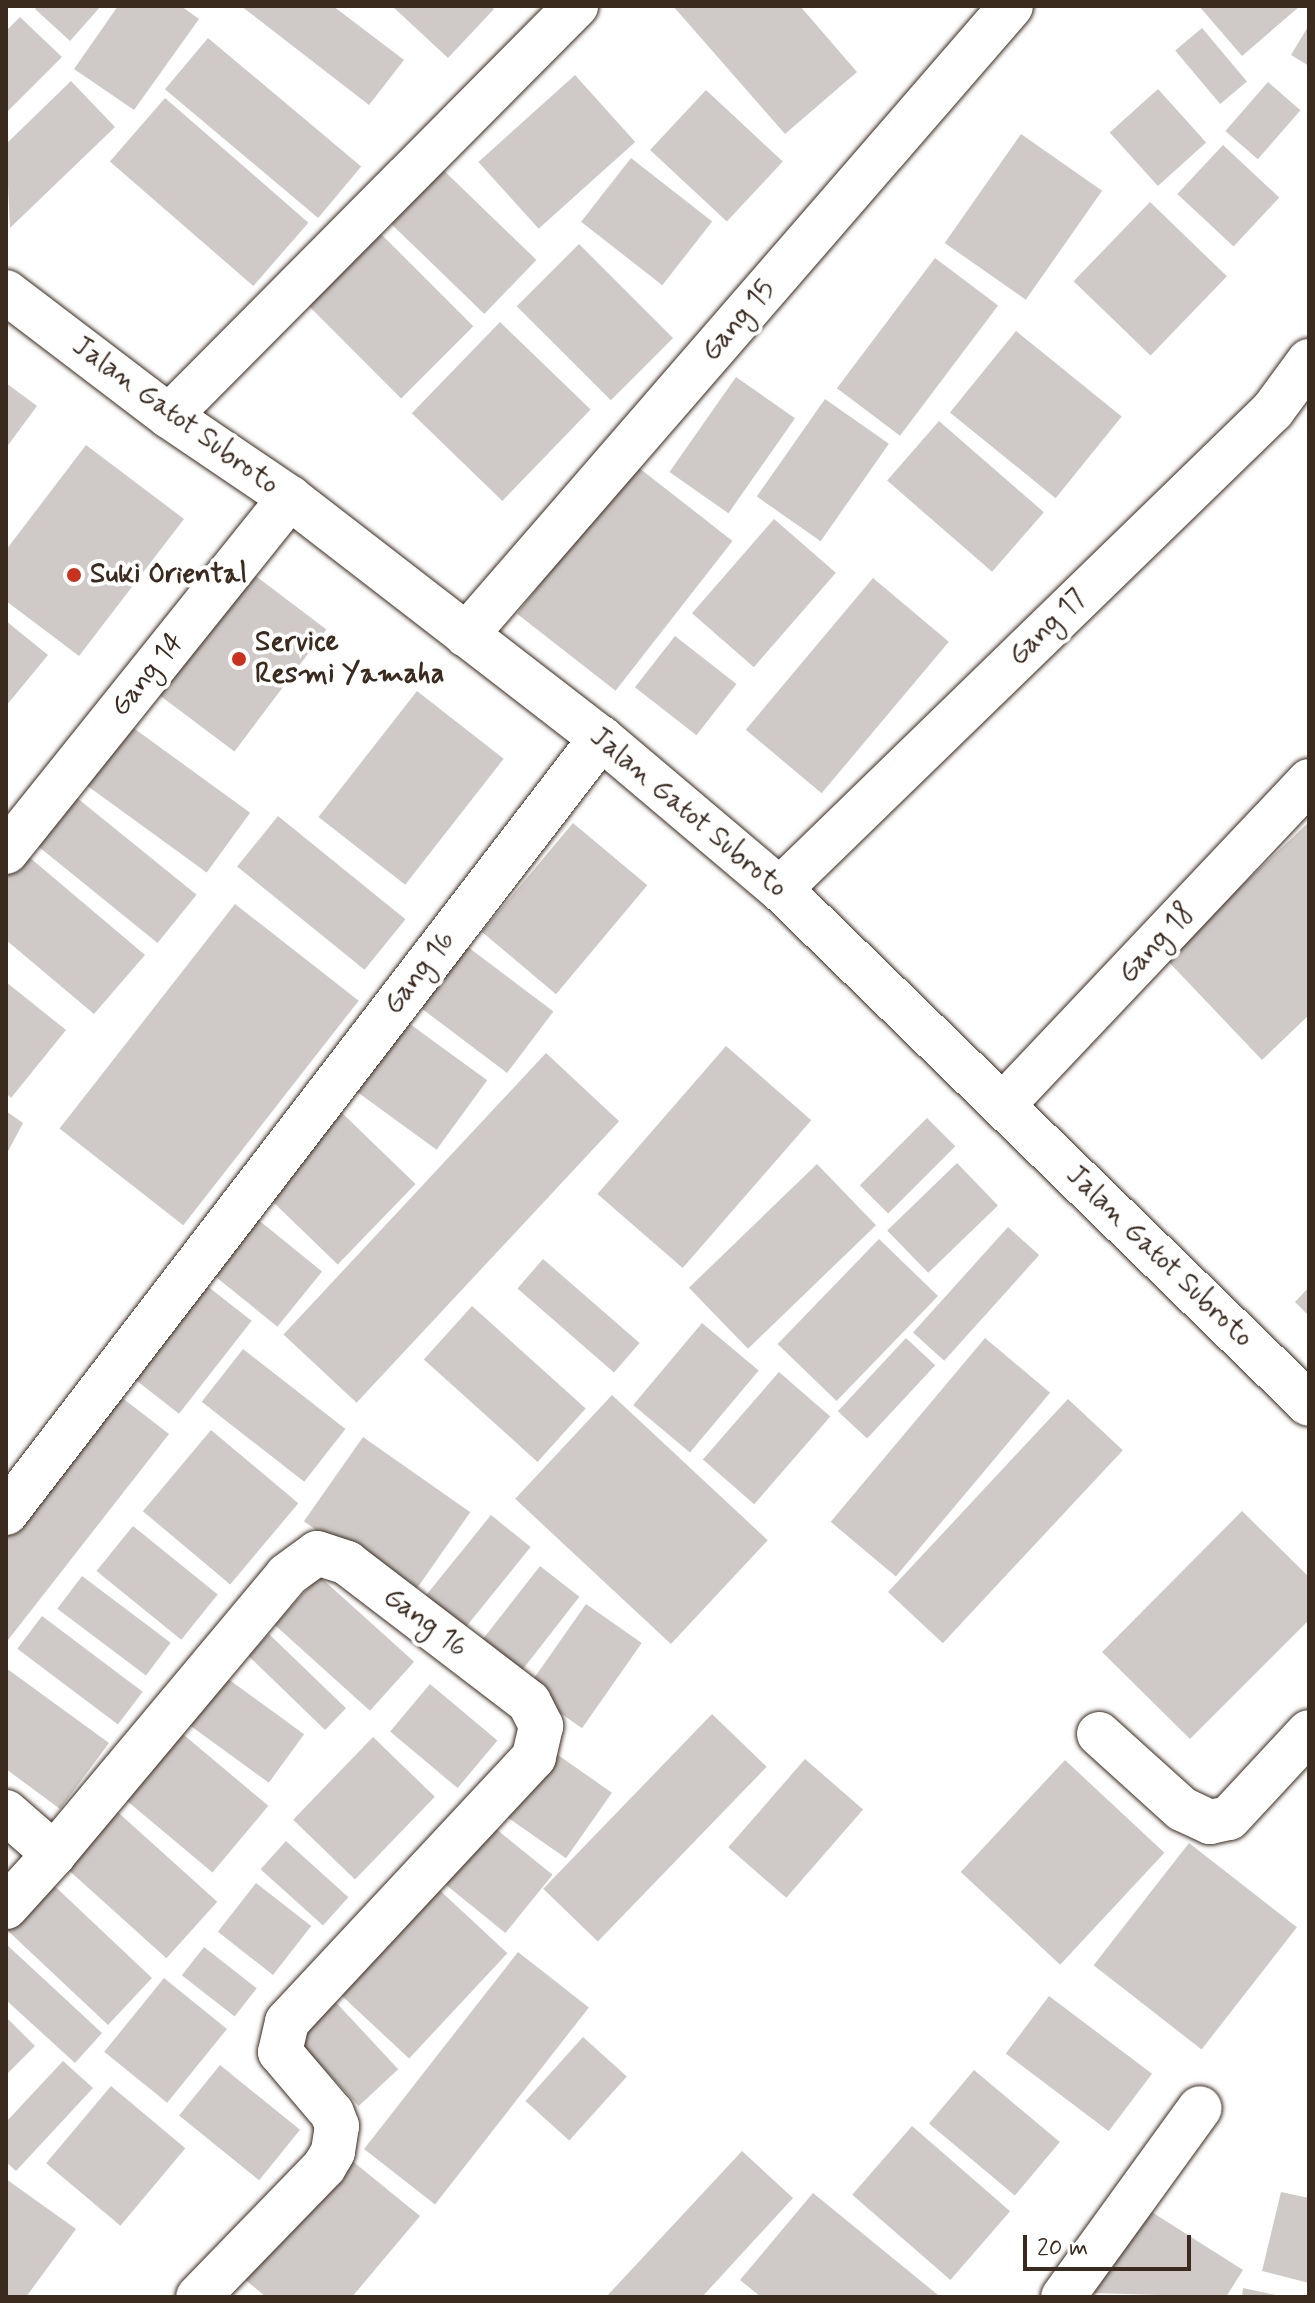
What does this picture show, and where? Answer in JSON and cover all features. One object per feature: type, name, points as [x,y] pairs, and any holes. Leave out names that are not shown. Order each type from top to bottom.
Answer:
[{"type":"street","points":[[169,416],[576,6]]},
{"type":"street","name":"Gang 15","points":[[466,635],[1011,6]]},
{"type":"street","name":"Jalan Gatot Subroto","points":[[6,292],[169,416],[290,498],[601,738],[780,889],[1309,1404]]},
{"type":"street","name":"Gang 17","points":[[780,889],[1273,410],[1309,361]]},
{"type":"street","name":"Gang 14","points":[[6,852],[290,498]]},
{"type":"street","name":"Gang 16","points":[[6,1513],[601,738]]},
{"type":"street","name":"Gang 18","points":[[1003,1105],[1309,781]]},
{"type":"street","name":"Gang 16","points":[[54,1854],[287,1575],[317,1553],[347,1563],[529,1702],[543,1735],[534,1757],[287,2022],[279,2045],[284,2061],[332,2113],[337,2126],[333,2152],[324,2167],[198,2297]]},
{"type":"street","points":[[1099,1734],[1182,1809],[1210,1822],[1229,1818],[1309,1732]]},
{"type":"street","points":[[6,1812],[54,1854],[6,1907]]},
{"type":"street","points":[[1063,2297],[1200,2108]]},
{"type":"building","points":[[38,6],[101,6],[70,41],[35,9]]},
{"type":"building","points":[[118,6],[181,6],[199,19],[134,110],[74,69]]},
{"type":"building","points":[[241,6],[333,6],[404,60],[369,105]]},
{"type":"building","points":[[392,6],[490,6],[494,9],[448,58]]},
{"type":"building","points":[[673,6],[800,6],[857,72],[785,134]]},
{"type":"building","points":[[1199,6],[1300,6],[1242,56]]},
{"type":"building","points":[[20,17],[62,57],[6,113],[6,31]]},
{"type":"building","points":[[1309,25],[1309,66],[1291,55]]},
{"type":"building","points":[[1202,28],[1247,82],[1220,104],[1175,50]]},
{"type":"building","points":[[208,38],[361,167],[318,218],[165,89]]},
{"type":"building","points":[[575,75],[635,142],[539,229],[478,162]]},
{"type":"building","points":[[71,81],[115,127],[10,228],[6,144]]},
{"type":"building","points":[[1268,82],[1300,110],[1258,159],[1225,131]]},
{"type":"building","points":[[1158,89],[1206,143],[1158,186],[1110,132]]},
{"type":"building","points":[[706,90],[783,162],[727,222],[650,150]]},
{"type":"building","points":[[165,98],[308,223],[253,286],[110,161]]},
{"type":"building","points":[[1021,134],[1102,191],[1026,300],[945,243]]},
{"type":"building","points":[[1223,145],[1279,198],[1234,247],[1177,194]]},
{"type":"building","points":[[631,158],[712,221],[662,285],[581,222]]},
{"type":"building","points":[[435,162],[536,260],[484,314],[383,216]]},
{"type":"building","points":[[1150,202],[1227,276],[1151,355],[1074,281]]},
{"type":"building","points":[[375,228],[473,326],[401,398],[303,300]]},
{"type":"building","points":[[579,244],[673,338],[611,400],[517,306]]},
{"type":"building","points":[[935,258],[998,306],[900,436],[837,388]]},
{"type":"building","points":[[500,322],[591,410],[502,501],[412,413]]},
{"type":"building","points":[[1016,331],[1122,417],[1056,498],[950,413]]},
{"type":"building","points":[[736,377],[795,418],[728,513],[669,472]]},
{"type":"building","points":[[6,383],[37,406],[6,448]]},
{"type":"building","points":[[825,399],[889,444],[821,541],[757,496]]},
{"type":"building","points":[[939,421],[1044,512],[992,572],[887,481]]},
{"type":"building","name":"Suki Oriental","points":[[86,445],[184,519],[79,656],[6,601],[6,550]]},
{"type":"building","points":[[634,464],[733,541],[616,691],[517,614]]},
{"type":"building","points":[[774,519],[836,573],[754,667],[692,613]]},
{"type":"building","name":"Service Resmi Yamaha","points":[[245,568],[326,629],[234,752],[153,690]]},
{"type":"building","points":[[873,578],[949,642],[822,793],[746,730]]},
{"type":"building","points":[[6,621],[48,655],[6,706]]},
{"type":"building","points":[[675,636],[736,684],[696,735],[635,687]]},
{"type":"building","points":[[417,691],[504,759],[405,885],[318,817]]},
{"type":"building","points":[[128,724],[250,813],[207,873],[85,784]]},
{"type":"building","points":[[66,789],[197,895],[158,943],[27,837]]},
{"type":"building","points":[[278,816],[405,919],[365,970],[237,867]]},
{"type":"building","points":[[1309,822],[1309,1015],[1262,1060],[1165,958]]},
{"type":"building","points":[[573,823],[647,885],[556,994],[482,932]]},
{"type":"building","points":[[22,851],[145,955],[94,1014],[6,940],[6,870]]},
{"type":"building","points":[[235,904],[359,1001],[183,1225],[60,1129]]},
{"type":"building","points":[[460,941],[553,1011],[507,1073],[414,1002]]},
{"type":"building","points":[[6,982],[66,1030],[11,1098],[6,1093]]},
{"type":"building","points":[[403,1019],[487,1080],[437,1150],[352,1089]]},
{"type":"building","points":[[726,1046],[811,1120],[683,1268],[597,1194]]},
{"type":"building","points":[[546,1053],[619,1121],[357,1403],[283,1335]]},
{"type":"building","points":[[6,1111],[23,1123],[6,1155]]},
{"type":"building","points":[[340,1111],[416,1184],[338,1265],[262,1192]]},
{"type":"building","points":[[927,1118],[955,1146],[888,1213],[860,1185]]},
{"type":"building","points":[[957,1163],[998,1205],[928,1273],[887,1230]]},
{"type":"building","points":[[817,1164],[876,1225],[748,1349],[689,1288]]},
{"type":"building","points":[[256,1218],[322,1271],[277,1327],[211,1273]]},
{"type":"building","points":[[1008,1227],[1039,1255],[944,1361],[913,1333]]},
{"type":"building","points":[[879,1239],[938,1296],[837,1401],[778,1344]]},
{"type":"building","points":[[543,1259],[640,1343],[614,1372],[517,1288]]},
{"type":"building","points":[[202,1282],[252,1321],[179,1414],[129,1375]]},
{"type":"building","points":[[1309,1287],[1309,1316],[1295,1302]]},
{"type":"building","points":[[472,1306],[586,1408],[538,1462],[424,1360]]},
{"type":"building","points":[[702,1323],[759,1371],[690,1453],[633,1405]]},
{"type":"building","points":[[906,1338],[935,1365],[867,1438],[838,1411]]},
{"type":"building","points":[[985,1338],[1050,1393],[896,1576],[831,1522]]},
{"type":"building","points":[[243,1349],[345,1429],[304,1482],[202,1402]]},
{"type":"building","points":[[779,1372],[830,1417],[754,1504],[703,1460]]},
{"type":"building","points":[[116,1393],[169,1434],[8,1640],[6,1533]]},
{"type":"building","points":[[612,1395],[768,1540],[671,1644],[515,1499]]},
{"type":"building","points":[[1068,1399],[1123,1450],[943,1643],[888,1592]]},
{"type":"building","points":[[211,1430],[298,1503],[230,1584],[143,1511]]},
{"type":"building","points":[[363,1437],[470,1512],[411,1597],[304,1521]]},
{"type":"building","points":[[1242,1511],[1309,1577],[1309,1620],[1190,1739],[1102,1652]]},
{"type":"building","points":[[491,1515],[531,1547],[457,1638],[417,1606]]},
{"type":"building","points":[[133,1526],[218,1595],[181,1640],[96,1571]]},
{"type":"building","points":[[540,1566],[579,1597],[513,1682],[474,1651]]},
{"type":"building","points":[[82,1576],[171,1643],[146,1676],[57,1609]]},
{"type":"building","points":[[319,1576],[414,1662],[370,1711],[275,1625]]},
{"type":"building","points":[[586,1604],[642,1643],[582,1728],[526,1689]]},
{"type":"building","points":[[42,1616],[143,1692],[118,1725],[17,1649]]},
{"type":"building","points":[[269,1634],[346,1708],[325,1730],[248,1656]]},
{"type":"building","points":[[6,1668],[109,1743],[60,1809],[6,1769]]},
{"type":"building","points":[[224,1676],[304,1734],[269,1783],[189,1725]]},
{"type":"building","points":[[430,1684],[497,1741],[458,1788],[390,1731]]},
{"type":"building","points":[[712,1714],[767,1767],[598,1942],[543,1889]]},
{"type":"building","points":[[178,1730],[268,1806],[212,1872],[122,1797]]},
{"type":"building","points":[[373,1737],[435,1797],[355,1879],[293,1820]]},
{"type":"building","points":[[548,1748],[612,1793],[566,1858],[502,1814]]},
{"type":"building","points":[[805,1759],[863,1810],[786,1898],[728,1847]]},
{"type":"building","points":[[1065,1760],[1164,1853],[1060,1965],[961,1872]]},
{"type":"building","points":[[111,1806],[217,1902],[166,1958],[60,1862]]},
{"type":"building","points":[[485,1820],[553,1875],[505,1933],[438,1878]]},
{"type":"building","points":[[286,1841],[348,1897],[323,1925],[261,1869]]},
{"type":"building","points":[[1189,1843],[1297,1927],[1202,2049],[1094,1965]]},
{"type":"building","points":[[45,1877],[152,1978],[108,2025],[6,1929],[6,1917]]},
{"type":"building","points":[[256,1883],[311,1926],[273,1975],[218,1932]]},
{"type":"building","points":[[432,1883],[507,1953],[409,2059],[334,1988]]},
{"type":"building","points":[[6,1944],[102,2033],[75,2063],[6,2000]]},
{"type":"building","points":[[204,1947],[257,1988],[235,2017],[182,1975]]},
{"type":"building","points":[[518,1952],[589,2007],[435,2204],[364,2149]]},
{"type":"building","points":[[164,1978],[227,2029],[167,2103],[104,2052]]},
{"type":"building","points":[[330,1996],[398,2069],[359,2106],[291,2033]]},
{"type":"building","points":[[1049,1996],[1152,2074],[1109,2131],[1006,2054]]},
{"type":"building","points":[[6,2017],[35,2046],[6,2075]]},
{"type":"building","points":[[583,2037],[627,2076],[569,2140],[525,2101]]},
{"type":"building","points":[[63,2061],[93,2088],[16,2171],[6,2162],[6,2122]]},
{"type":"building","points":[[220,2065],[300,2130],[259,2180],[179,2116]]},
{"type":"building","points":[[974,2070],[1060,2142],[1015,2196],[929,2124]]},
{"type":"building","points":[[111,2086],[185,2148],[120,2226],[46,2163]]},
{"type":"building","points":[[912,2126],[1010,2211],[950,2280],[852,2195]]},
{"type":"building","points":[[742,2151],[793,2198],[702,2297],[606,2297]]},
{"type":"building","points":[[345,2155],[420,2216],[352,2297],[266,2297],[242,2277]]},
{"type":"building","points":[[6,2179],[76,2229],[26,2297],[6,2297]]},
{"type":"building","points":[[1281,2192],[1309,2198],[1309,2283],[1262,2271]]},
{"type":"building","points":[[813,2193],[938,2295],[761,2297],[740,2280]]},
{"type":"building","points":[[1147,2209],[1243,2270],[1226,2297],[1092,2293]]},
{"type":"building","points":[[1243,2288],[1280,2296],[1280,2297],[1242,2297]]},
{"type":"place","name":"Suki Oriental","points":[[74,575]]},
{"type":"place","name":"Service Resmi Yamaha","points":[[239,659]]}]
